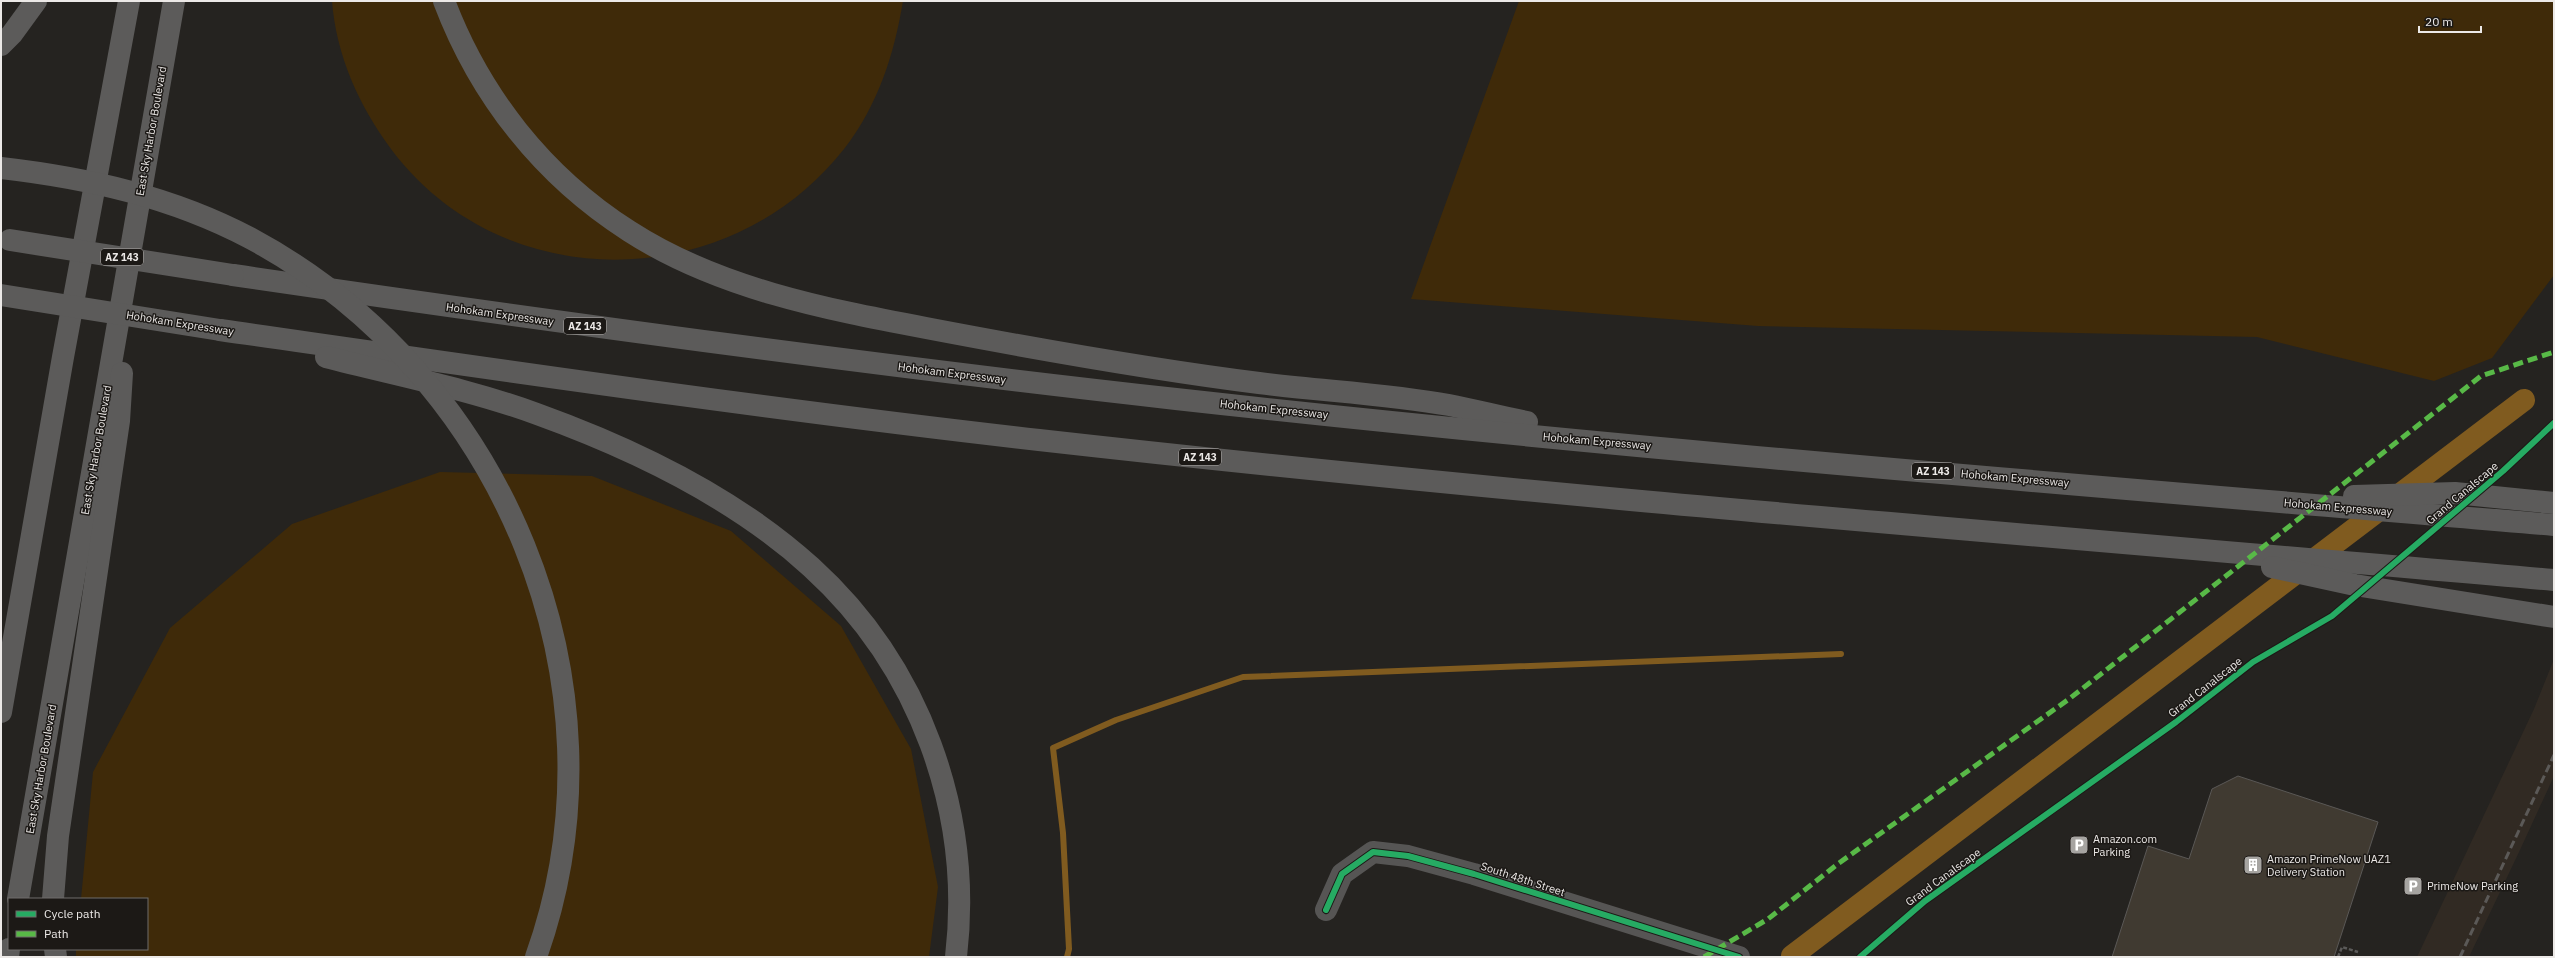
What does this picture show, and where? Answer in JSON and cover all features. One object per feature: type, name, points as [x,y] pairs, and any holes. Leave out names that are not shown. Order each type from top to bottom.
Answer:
[{"type":"highway","points":[[1,45],[12,34],[36,1]]},
{"type":"highway","points":[[1,712],[63,357],[129,1]]},
{"type":"highway","name":"East Sky Harbor Boulevard","points":[[18,898],[174,1]]},
{"type":"highway","points":[[444,1],[465,50],[484,85],[523,139],[547,165],[602,213],[632,233],[704,270],[808,302],[955,334],[1186,373],[1447,405],[1622,444]]},
{"type":"highway","points":[[1,168],[93,181],[146,195],[216,222],[274,252],[324,285],[386,338],[426,380],[461,427],[492,476],[519,531],[540,586],[560,674],[568,764],[565,820],[556,883],[536,957]]},
{"type":"highway","name":"Hohokam Expressway","points":[[6,239],[234,275],[527,318],[856,362],[1184,400],[1622,444],[2554,525]]},
{"type":"highway","points":[[53,898],[58,836],[119,421],[132,244]]},
{"type":"highway","name":"Hohokam Expressway","points":[[1,295],[220,330],[722,401],[1040,440],[1474,485],[2554,580]]},
{"type":"highway","points":[[220,330],[478,396],[571,427],[627,450],[690,483],[743,516],[810,567],[853,610],[886,654],[907,690],[933,748],[949,804],[959,866],[960,900],[956,957]]},
{"type":"highway","points":[[2245,499],[2454,494],[2554,503]]},
{"type":"highway","points":[[2185,548],[2355,585],[2554,617]]},
{"type":"street","name":"South 48th Street","points":[[1326,910],[1342,874],[1373,852],[1408,856],[1474,874],[1739,957]]},
{"type":"path","points":[[2338,957],[2342,947],[2358,952]]},
{"type":"shaded area","points":[[332,1],[903,1],[895,41],[883,79],[866,115],[844,149],[796,197],[741,231],[680,252],[617,260],[553,253],[493,233],[438,198],[391,149],[379,133],[359,98],[338,41]]},
{"type":"shaded area","points":[[1519,1],[2554,1],[2554,275],[2492,358],[2434,381],[2257,337],[1758,326],[1411,299]]},
{"type":"shaded area","points":[[440,472],[592,476],[731,531],[841,626],[911,749],[938,887],[929,957],[76,957],[76,950],[148,950],[148,898],[81,898],[93,772],[170,628],[292,524]]},
{"type":"shaded area","points":[[2554,659],[2554,776],[2520,850],[2469,957],[2417,957],[2534,709]]},
{"type":"building","name":"Amazon PrimeNow UAZ1 Delivery Station","points":[[2238,776],[2378,822],[2334,957],[2112,957],[2148,846],[2189,859],[2212,789]]},
{"type":"waterway","points":[[1792,956],[2524,400]]},
{"type":"waterway","points":[[1067,957],[1069,949],[1063,833],[1053,748],[1116,720],[1243,677],[1841,654]]},
{"type":"railway","points":[[2460,957],[2554,755]]},
{"type":"marked path","points":[[1704,957],[1768,919],[1839,863],[2069,699],[2481,376],[2554,352]]},
{"type":"cycle path","name":"Grand Canalscape","points":[[1860,957],[1925,901],[2176,722],[2253,662],[2332,616],[2503,471],[2554,423]]},
{"type":"cycle path","points":[[1326,910],[1342,874],[1373,852],[1408,856],[1474,874],[1739,957]]},
{"type":"place","name":"Amazon.com Parking","points":[[2079,845]]},
{"type":"place","name":"Amazon PrimeNow UAZ1 Delivery Station","points":[[2253,865]]},
{"type":"place","name":"PrimeNow Parking","points":[[2413,886]]}]
